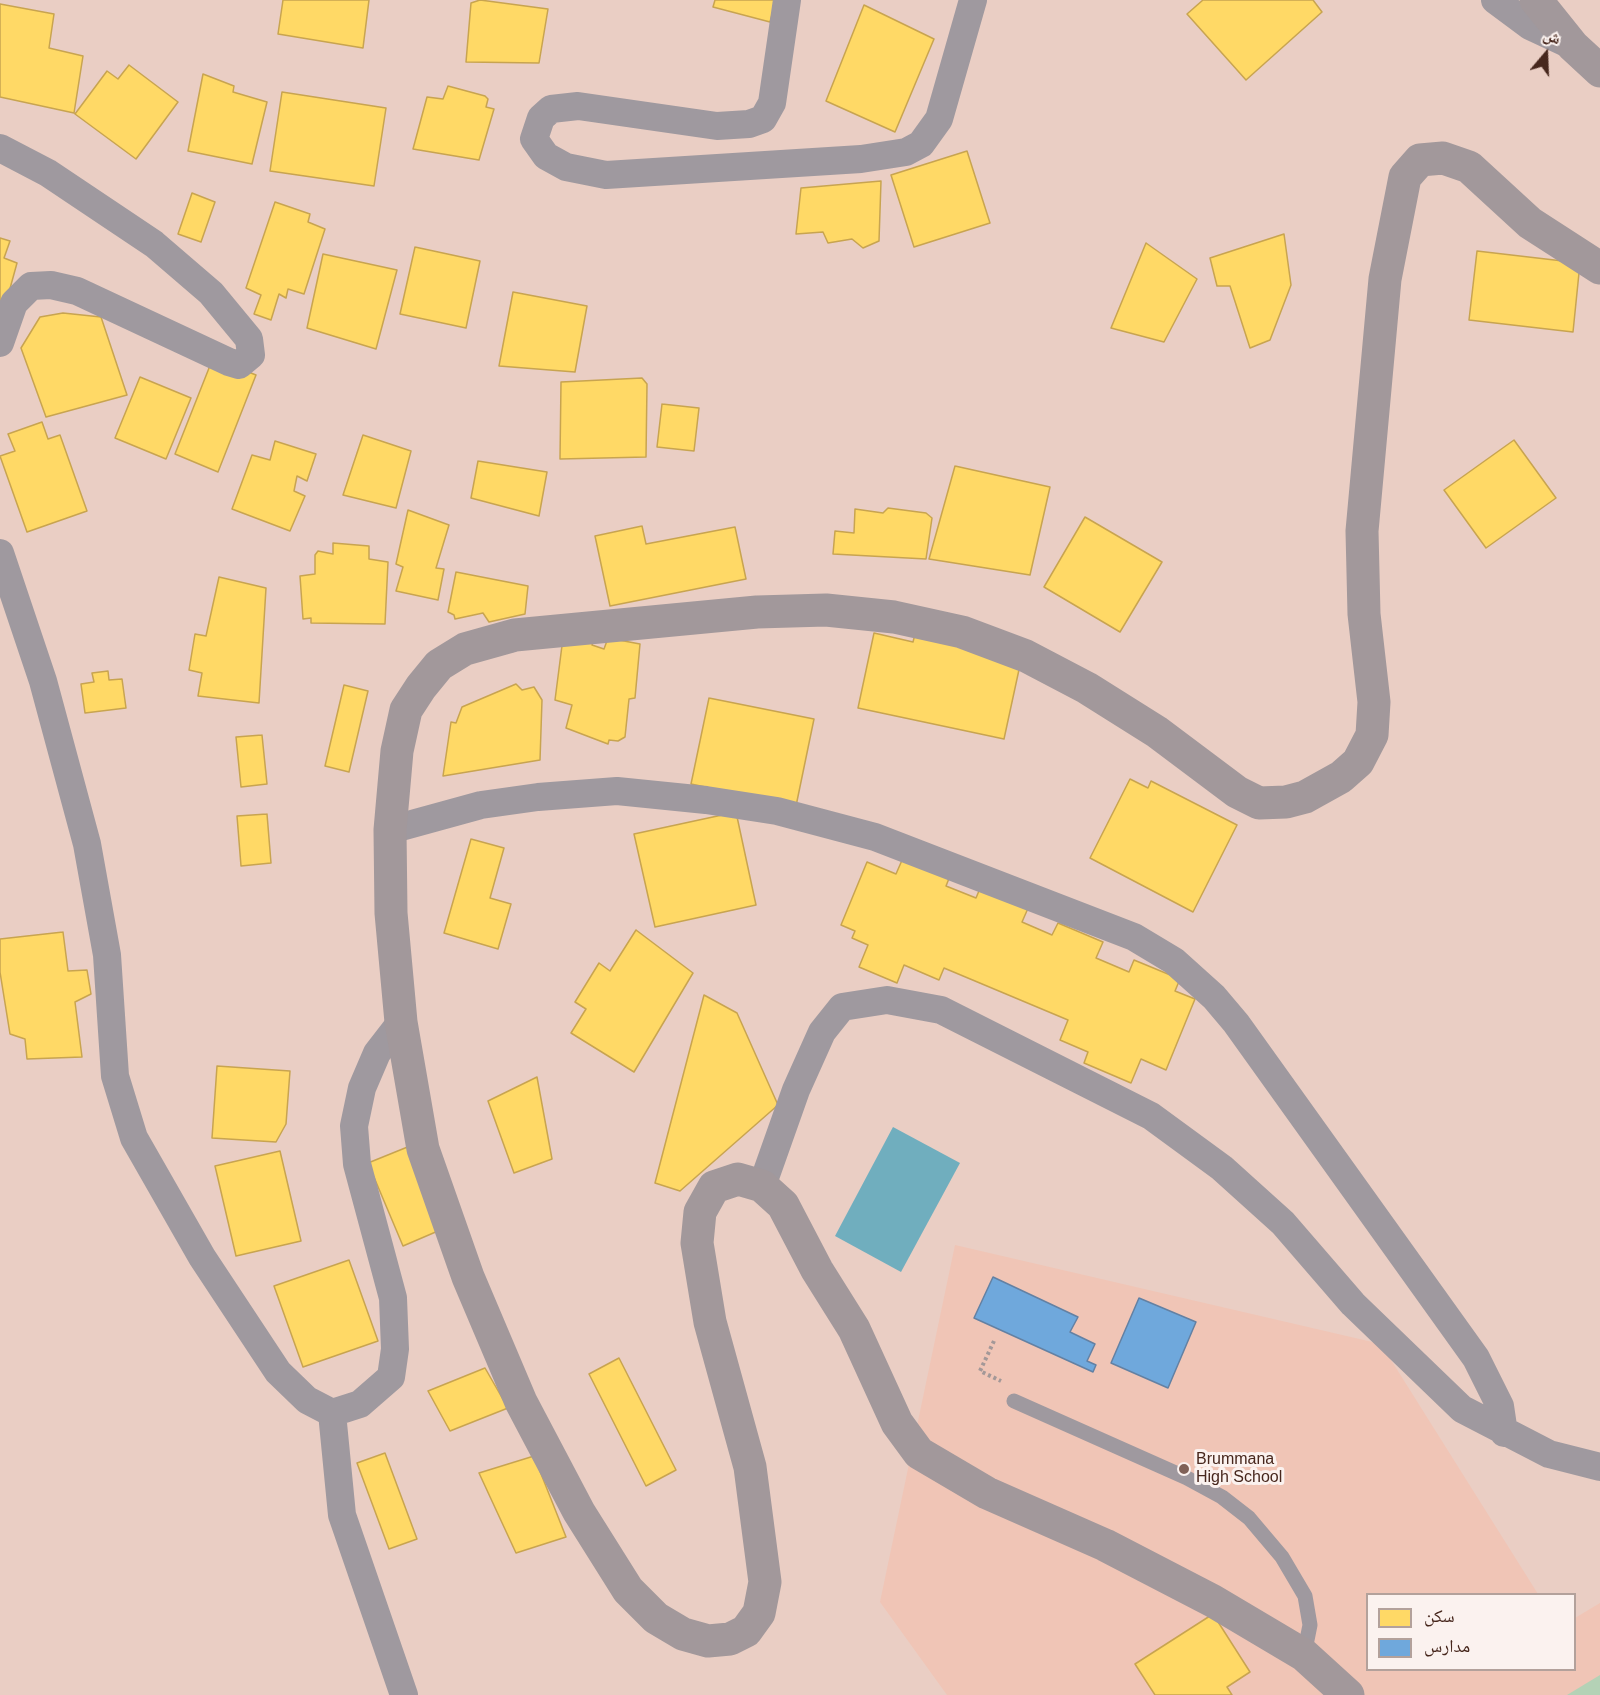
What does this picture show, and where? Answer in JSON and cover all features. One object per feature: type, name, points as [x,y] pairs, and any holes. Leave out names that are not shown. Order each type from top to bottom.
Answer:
[{"type":"street","points":[[787,0],[772,103],[763,119],[749,124],[717,126],[578,106],[551,109],[541,118],[534,138],[546,156],[566,167],[606,175],[861,159],[906,152],[921,144],[939,119],[974,0]]},
{"type":"street","points":[[1495,0],[1530,26],[1573,46]]},
{"type":"street","points":[[1536,0],[1573,46],[1600,71]]},
{"type":"street","points":[[0,148],[84,195],[154,244],[211,293],[249,339],[251,355],[239,365],[229,362],[77,291],[51,285],[31,286],[14,303],[0,343]]},
{"type":"street","points":[[1348,1695],[1304,1654],[1213,1601],[1105,1545],[987,1493],[919,1453],[897,1423],[854,1329],[816,1270],[783,1205],[762,1186],[738,1179],[714,1187],[700,1212],[697,1244],[710,1322],[750,1467],[765,1582],[759,1613],[746,1631],[730,1640],[708,1641],[683,1634],[656,1618],[628,1590],[579,1512],[521,1402],[468,1276],[423,1149],[401,1022],[391,913],[390,830],[397,751],[406,710],[439,665],[465,649],[515,634],[757,612],[826,610],[883,616],[962,632],[1026,656],[1087,688],[1157,732],[1237,792],[1259,803],[1286,802],[1305,797],[1341,777],[1358,762],[1372,735],[1374,702],[1364,614],[1362,531],[1385,279],[1405,177],[1420,160],[1443,158],[1469,167],[1530,224],[1600,268]]},
{"type":"street","points":[[0,552],[43,681],[87,844],[107,956],[115,1077],[134,1138],[202,1257],[279,1372],[308,1400],[332,1413],[360,1404],[391,1377],[395,1349],[393,1298],[357,1164],[354,1126],[362,1088],[377,1053],[401,1022]]},
{"type":"street","points":[[390,830],[481,805],[538,797],[617,791],[718,802],[777,811],[875,837],[1134,937],[1174,961],[1214,997],[1236,1023],[1476,1358],[1500,1406],[1504,1433]]},
{"type":"street","points":[[762,1186],[796,1090],[822,1032],[842,1007],[887,1000],[941,1010],[1151,1116],[1222,1168],[1283,1223],[1353,1304],[1462,1409],[1504,1433],[1549,1454],[1600,1467]]},
{"type":"street","points":[[332,1413],[342,1515],[404,1695]]},
{"type":"lane","points":[[1014,1401],[1187,1478],[1222,1497],[1249,1518],[1282,1557],[1305,1596],[1310,1625],[1304,1654]]},
{"type":"path","points":[[982,1367],[994,1341]]},
{"type":"shaded area","name":"Brummana High School","points":[[955,1245],[1381,1344],[1537,1593],[1366,1593],[1366,1671],[1576,1671],[1576,1617],[1600,1603],[1600,1695],[947,1695],[880,1602]]},
{"type":"green space","points":[[1600,1675],[1600,1695],[1567,1695]]},
{"type":"water","points":[[893,1127],[960,1163],[901,1272],[835,1236]]},
{"type":"building: سكن","points":[[283,0],[369,0],[363,48],[278,34]]},
{"type":"building: سكن","points":[[480,0],[548,9],[539,63],[466,62],[471,3]]},
{"type":"building: سكن","points":[[715,0],[776,0],[770,22],[713,7]]},
{"type":"building: سكن","points":[[1203,0],[1313,0],[1322,12],[1246,80],[1187,14]]},
{"type":"building: سكن","points":[[0,4],[54,14],[49,48],[83,56],[74,113],[0,97]]},
{"type":"building: سكن","points":[[864,5],[934,39],[895,132],[826,101]]},
{"type":"building: سكن","points":[[129,65],[178,102],[136,159],[75,114],[107,71],[118,79]]},
{"type":"building: سكن","points":[[203,74],[234,86],[233,92],[267,102],[252,164],[188,151]]},
{"type":"building: سكن","points":[[448,86],[485,96],[488,99],[486,107],[494,109],[479,160],[413,149],[427,97],[443,99]]},
{"type":"building: سكن","points":[[282,92],[386,108],[374,186],[270,171]]},
{"type":"building: سكن","points":[[967,151],[990,223],[914,247],[891,175]]},
{"type":"building: سكن","points":[[881,181],[879,241],[863,248],[852,239],[828,243],[823,232],[796,234],[801,188]]},
{"type":"building: سكن","points":[[192,193],[215,202],[201,242],[178,234]]},
{"type":"building: سكن","points":[[275,202],[310,214],[308,222],[325,229],[304,294],[288,289],[286,298],[279,294],[271,320],[254,314],[261,295],[246,288]]},
{"type":"building: سكن","points":[[1284,234],[1291,285],[1270,340],[1250,348],[1230,286],[1217,286],[1210,258]]},
{"type":"building: سكن","points":[[0,238],[10,241],[4,258],[17,263],[0,325]]},
{"type":"building: سكن","points":[[1146,243],[1197,279],[1164,342],[1111,328]]},
{"type":"building: سكن","points":[[415,247],[480,261],[466,328],[400,314]]},
{"type":"building: سكن","points":[[1477,251],[1580,263],[1573,332],[1469,320]]},
{"type":"building: سكن","points":[[323,254],[397,270],[376,349],[307,328]]},
{"type":"building: سكن","points":[[513,292],[587,306],[575,372],[499,366]]},
{"type":"building: سكن","points":[[63,313],[101,317],[127,395],[46,417],[21,348],[40,317]]},
{"type":"building: سكن","points":[[213,358],[256,375],[218,472],[175,454]]},
{"type":"building: سكن","points":[[140,377],[191,398],[166,459],[115,438]]},
{"type":"building: سكن","points":[[642,378],[647,384],[646,457],[560,459],[561,382]]},
{"type":"building: سكن","points":[[662,404],[699,408],[694,451],[657,447]]},
{"type":"building: سكن","points":[[42,422],[48,439],[60,435],[87,511],[27,532],[0,456],[15,451],[8,434]]},
{"type":"building: سكن","points":[[363,435],[411,451],[396,508],[343,495]]},
{"type":"building: سكن","points":[[1514,440],[1556,498],[1486,548],[1444,490]]},
{"type":"building: سكن","points":[[275,441],[316,454],[307,481],[297,476],[294,491],[305,496],[290,531],[232,509],[252,455],[270,460]]},
{"type":"building: سكن","points":[[478,461],[547,472],[539,516],[471,498]]},
{"type":"building: سكن","points":[[955,466],[1050,487],[1030,575],[929,559]]},
{"type":"building: سكن","points":[[888,508],[926,513],[932,518],[926,559],[833,554],[835,531],[854,533],[855,509],[883,513]]},
{"type":"building: سكن","points":[[408,510],[449,525],[436,568],[444,569],[438,600],[396,591],[403,567],[396,564]]},
{"type":"building: سكن","points":[[1085,517],[1162,562],[1120,632],[1044,587]]},
{"type":"building: سكن","points":[[642,526],[646,544],[735,527],[746,579],[610,606],[595,536]]},
{"type":"building: سكن","points":[[333,543],[369,546],[369,559],[388,562],[385,624],[311,623],[311,618],[303,619],[300,576],[315,574],[315,555],[318,551],[333,554]]},
{"type":"building: سكن","points":[[456,572],[528,586],[525,614],[489,622],[483,613],[455,619],[454,615],[448,612]]},
{"type":"building: سكن","points":[[219,577],[266,588],[259,703],[198,696],[202,673],[189,670],[195,634],[206,636]]},
{"type":"building: سكن","points":[[564,630],[594,636],[592,645],[604,649],[608,638],[640,644],[635,698],[629,699],[625,737],[618,741],[609,740],[608,744],[566,728],[572,705],[555,700]]},
{"type":"building: سكن","points":[[916,630],[1020,665],[1004,739],[858,708],[874,633],[913,642]]},
{"type":"building: سكن","points":[[108,671],[109,680],[122,679],[126,708],[85,713],[81,684],[94,682],[92,673]]},
{"type":"building: سكن","points":[[516,684],[522,690],[534,687],[542,700],[540,760],[443,776],[451,722],[456,723],[462,707]]},
{"type":"building: سكن","points":[[344,685],[368,691],[349,772],[325,766]]},
{"type":"building: سكن","points":[[709,698],[814,719],[796,806],[691,784]]},
{"type":"building: سكن","points":[[262,735],[267,784],[241,787],[236,737]]},
{"type":"building: سكن","points":[[1130,779],[1148,788],[1151,781],[1237,825],[1193,912],[1090,858]]},
{"type":"building: سكن","points":[[736,812],[756,905],[655,927],[634,834]]},
{"type":"building: سكن","points":[[267,814],[271,863],[241,866],[237,816]]},
{"type":"building: سكن","points":[[471,839],[504,848],[490,898],[511,904],[498,949],[444,933]]},
{"type":"building: سكن","points":[[906,851],[952,871],[946,886],[976,898],[981,886],[1029,906],[1022,922],[1052,935],[1058,923],[1103,942],[1096,958],[1129,972],[1134,960],[1180,979],[1175,991],[1195,999],[1166,1070],[1141,1059],[1131,1083],[1084,1063],[1088,1052],[1060,1040],[1068,1020],[944,968],[939,980],[904,965],[897,983],[859,967],[868,945],[852,938],[855,931],[841,925],[867,862],[896,874]]},
{"type":"building: سكن","points":[[636,930],[693,973],[634,1072],[571,1033],[586,1009],[575,1002],[599,963],[610,971]]},
{"type":"building: سكن","points":[[63,932],[68,971],[87,970],[91,994],[75,1002],[82,1057],[27,1059],[25,1039],[10,1034],[0,972],[0,939]]},
{"type":"building: سكن","points":[[704,995],[737,1013],[778,1105],[680,1191],[655,1183]]},
{"type":"building: سكن","points":[[217,1066],[290,1071],[286,1124],[276,1142],[212,1138]]},
{"type":"building: سكن","points":[[537,1077],[552,1159],[514,1173],[488,1101]]},
{"type":"building: سكن","points":[[410,1146],[445,1228],[403,1246],[368,1163]]},
{"type":"building: سكن","points":[[280,1151],[301,1241],[236,1256],[215,1166]]},
{"type":"building: سكن","points":[[349,1260],[378,1341],[303,1367],[274,1286]]},
{"type":"building: سكن","points":[[619,1358],[676,1470],[646,1486],[589,1374]]},
{"type":"building: سكن","points":[[485,1368],[508,1408],[450,1431],[428,1391]]},
{"type":"building: سكن","points":[[385,1453],[417,1539],[389,1549],[357,1463]]},
{"type":"building: سكن","points":[[534,1456],[566,1537],[516,1553],[479,1473]]},
{"type":"building: سكن","points":[[1213,1614],[1250,1672],[1227,1687],[1232,1695],[1155,1695],[1135,1664]]},
{"type":"building: مدارس","points":[[993,1277],[1078,1317],[1070,1332],[1095,1344],[1087,1361],[1096,1365],[1093,1372],[974,1318]]},
{"type":"building: مدارس","points":[[1139,1298],[1196,1322],[1168,1388],[1111,1363]]},
{"type":"place","name":"Brummana High School","points":[[1184,1469]]}]
